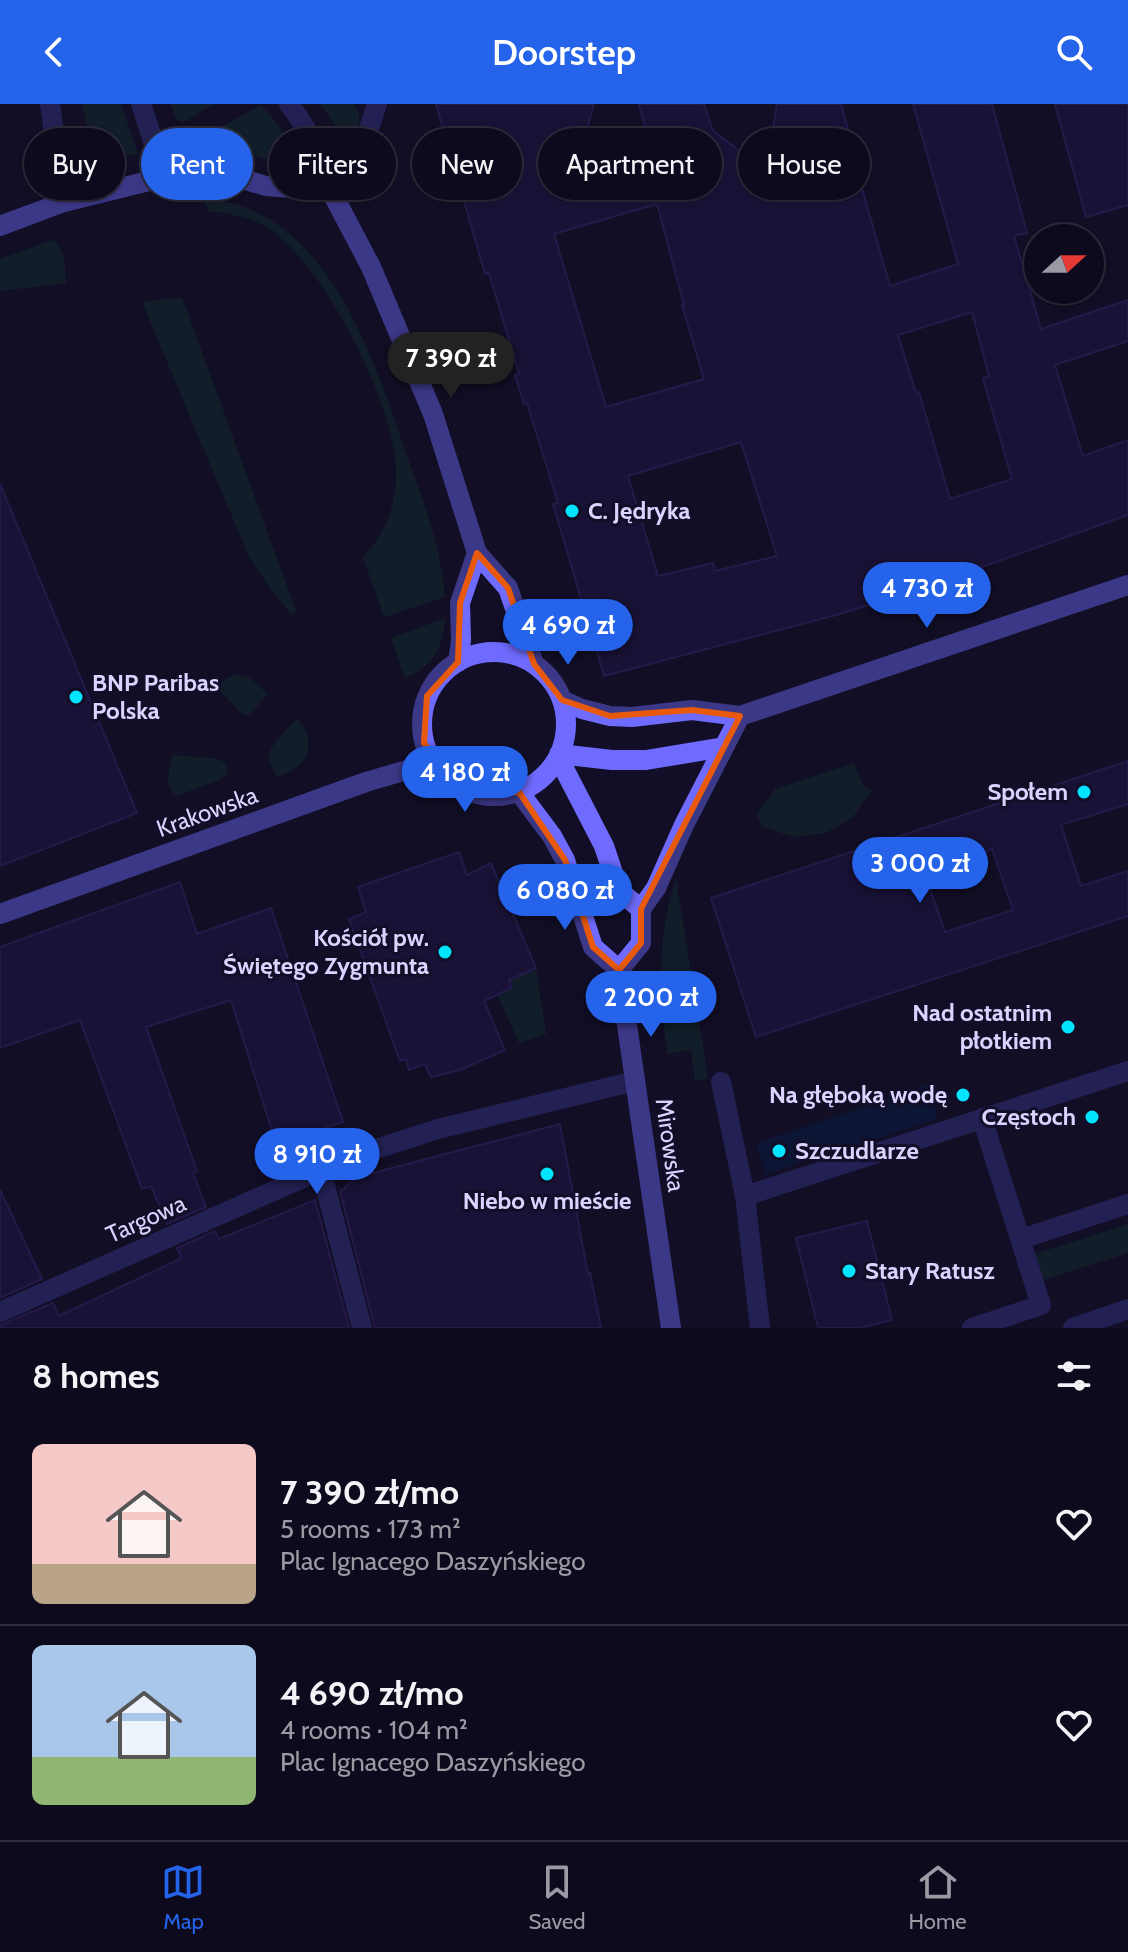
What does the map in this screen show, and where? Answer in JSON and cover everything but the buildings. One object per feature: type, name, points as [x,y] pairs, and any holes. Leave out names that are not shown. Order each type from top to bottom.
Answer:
[{"type":"street","points":[[50,104],[64,202]]},
{"type":"street","points":[[141,104],[149,128]]},
{"type":"street","points":[[289,104],[306,128]]},
{"type":"street","points":[[369,128],[377,104]]},
{"type":"street","points":[[0,226],[64,202],[165,177],[198,173],[229,175],[269,186]]},
{"type":"street","points":[[336,200],[371,267],[433,414],[477,553],[508,588],[534,664]]},
{"type":"street","points":[[458,662],[460,603],[477,553]]},
{"type":"street","points":[[562,700],[610,716],[632,717],[692,710],[740,716],[1128,585]]},
{"type":"street","points":[[478,653],[516,655],[534,664],[551,680],[562,700],[566,718],[565,737],[559,756],[542,778],[519,792],[495,796],[472,793],[450,782],[434,764],[424,743],[422,719],[427,696],[440,676],[458,662],[478,653]]},
{"type":"street","points":[[519,792],[552,836],[565,860],[593,947],[619,970],[641,943],[641,909],[656,888],[684,825],[740,716]]},
{"type":"street","points":[[559,756],[646,760],[724,747]]},
{"type":"street","points":[[559,756],[604,846],[619,891],[641,909]]},
{"type":"street","name":"Krakowska","points":[[0,914],[366,782],[434,764]]},
{"type":"street","name":"Mirowska","points":[[619,970],[671,1328]]},
{"type":"street","points":[[745,1196],[1128,1071]]},
{"type":"street","name":"Targowa","points":[[0,1312],[321,1170],[376,1149],[438,1129],[635,1081]]},
{"type":"street","points":[[721,1082],[745,1196],[760,1328]]},
{"type":"street","points":[[972,1328],[1041,1305],[982,1118]]},
{"type":"street","points":[[321,1170],[362,1328]]},
{"type":"street","points":[[1021,1239],[1128,1204]]},
{"type":"street","points":[[1073,1328],[1128,1309]]},
{"type":"highlighted area","points":[[477,553],[508,588],[534,664],[562,700],[610,716],[692,710],[740,716],[641,909],[641,943],[619,970],[593,947],[565,860],[519,792],[472,793],[450,782],[424,743],[427,696],[458,662],[460,603]]},
{"type":"green space","points":[[82,104],[121,104],[138,154],[125,157],[125,128],[88,128]]},
{"type":"green space","points":[[171,104],[214,104],[184,122],[176,119]]},
{"type":"green space","points":[[320,104],[354,104],[359,122],[357,128],[338,128]]},
{"type":"green space","points":[[260,105],[279,128],[269,128],[269,160],[253,155],[253,128],[221,128]]},
{"type":"green space","points":[[204,200],[246,208],[282,228],[312,256],[338,291],[377,371],[418,486],[435,540],[445,597],[384,617],[363,557],[388,519],[396,475],[393,446],[370,374],[331,299],[284,241],[255,221],[208,211]]},
{"type":"green space","points":[[52,240],[62,253],[66,283],[0,291],[0,259]]},
{"type":"green space","points":[[182,297],[296,611],[292,615],[249,557],[142,302]]},
{"type":"green space","points":[[445,618],[442,639],[435,655],[423,668],[405,678],[391,638]]},
{"type":"green space","points":[[235,674],[250,678],[268,694],[249,715],[243,715],[217,687]]},
{"type":"green space","points":[[297,719],[306,731],[308,752],[290,772],[276,777],[270,763],[270,753]]},
{"type":"green space","points":[[172,755],[224,762],[227,774],[217,781],[176,796],[168,782]]},
{"type":"green space","points":[[854,763],[863,786],[872,790],[853,817],[826,833],[794,837],[762,827],[757,814],[775,789]]},
{"type":"green space","points":[[676,878],[708,1078],[695,1081],[691,1050],[667,1054],[661,965],[665,923]]},
{"type":"green space","points":[[536,968],[546,1034],[519,1043],[497,994],[511,988],[509,980]]},
{"type":"green space","points":[[1128,1224],[1128,1253],[1044,1280],[1035,1254]]},
{"type":"water","points":[[928,1085],[938,1119],[766,1174],[756,1143]]},
{"type":"place","name":"C. Jędryka","points":[[572,511]]},
{"type":"place","name":"BNP Paribas Polska","points":[[76,697]]},
{"type":"place","name":"Społem","points":[[1084,792]]},
{"type":"place","name":"Kościół pw. Świętego Zygmunta","points":[[445,952]]},
{"type":"place","name":"Nad ostatnim płotkiem","points":[[1068,1027]]},
{"type":"place","name":"Na głęboką wodę","points":[[963,1095]]},
{"type":"place","name":"Częstoch","points":[[1092,1117]]},
{"type":"place","name":"Szczudlarze","points":[[779,1151]]},
{"type":"place","name":"Niebo w mieście","points":[[547,1174]]},
{"type":"place","name":"Stary Ratusz","points":[[849,1271]]}]
